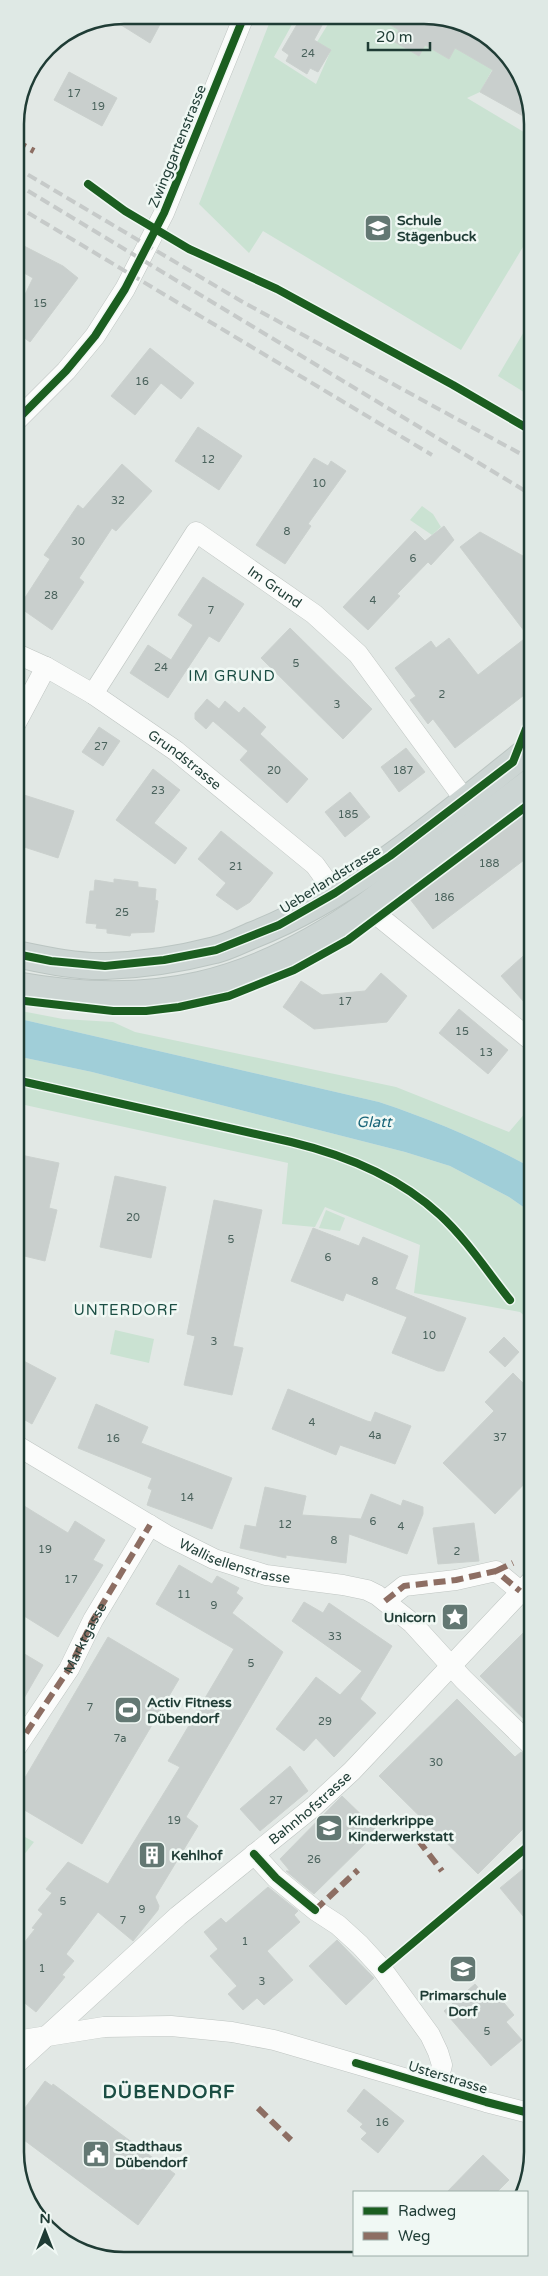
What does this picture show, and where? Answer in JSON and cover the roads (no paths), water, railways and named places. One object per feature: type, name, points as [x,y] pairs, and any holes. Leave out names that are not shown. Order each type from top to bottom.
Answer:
[{"type":"main road","name":"Ueberlandstrasse","points":[[24,956],[51,961],[104,966],[173,959],[216,950],[279,925],[335,893],[390,856],[524,753]]},
{"type":"main road","points":[[24,986],[105,996],[150,994],[185,989],[222,980],[287,955],[339,925],[372,911],[524,788]]},
{"type":"street","name":"Zwinggartenstrasse","points":[[24,413],[66,372],[95,336],[125,289],[164,213],[241,24]]},
{"type":"street","name":"Im Grund","points":[[93,694],[196,532],[314,614],[358,654],[465,800]]},
{"type":"street","name":"Grundstrasse","points":[[24,657],[46,667],[93,694],[176,751],[315,865],[335,893]]},
{"type":"street","points":[[24,710],[46,667]]},
{"type":"street","points":[[372,911],[524,1034]]},
{"type":"street","name":"Wallisellenstrasse","points":[[24,1450],[150,1526],[206,1555],[266,1575],[367,1590],[385,1600],[412,1623],[524,1738]]},
{"type":"street","name":"Marktgasse","points":[[24,1736],[69,1668],[93,1620],[150,1526]]},
{"type":"street","points":[[385,1600],[404,1586],[456,1580],[504,1567],[524,1583]]},
{"type":"street","name":"Bahnhofstrasse","points":[[24,2057],[178,1916],[313,1807],[352,1770],[524,1587]]},
{"type":"street","points":[[254,1854],[276,1878],[315,1910],[338,1925],[382,1969],[430,2035],[438,2052],[442,2065],[436,2087]]},
{"type":"street","name":"Usterstrasse","points":[[24,2040],[104,2027],[171,2026],[232,2032],[274,2040],[524,2111]]},
{"type":"water","name":"Glatt","points":[[24,1020],[379,1102],[419,1116],[476,1140],[524,1164],[524,1207],[509,1197],[450,1166],[405,1152],[92,1072],[24,1058]]},
{"type":"railway","points":[[24,172],[241,301],[524,456]]},
{"type":"railway","points":[[24,188],[524,490]]},
{"type":"railway","points":[[24,210],[432,455]]},
{"type":"place","name":"Schule Stägenbuck","points":[[378,228]]},
{"type":"place","name":"Unicorn","points":[[455,1617]]},
{"type":"place","name":"Activ Fitness Dübendorf","points":[[128,1710]]},
{"type":"place","name":"Kinderkrippe Kinderwerkstatt","points":[[329,1828]]},
{"type":"place","name":"Kehlhof","points":[[152,1855]]},
{"type":"place","name":"Primarschule Dorf","points":[[463,1969]]},
{"type":"place","name":"Stadthaus Dübendorf","points":[[96,2154]]},
{"type":"district","name":"IM GRUND","points":[[232,676]]},
{"type":"district","name":"UNTERDORF","points":[[126,1310]]},
{"type":"district","name":"DÜBENDORF","points":[[169,2091]]}]
